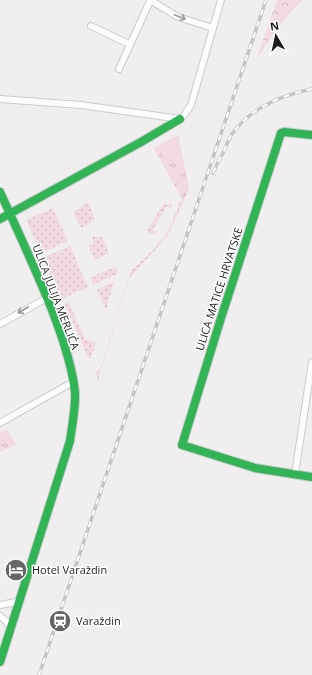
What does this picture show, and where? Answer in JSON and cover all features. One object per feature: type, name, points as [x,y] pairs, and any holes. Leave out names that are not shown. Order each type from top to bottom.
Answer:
[{"type":"street","points":[[119,69],[150,0],[178,17],[213,28]]},
{"type":"street","points":[[0,219],[166,128],[185,114],[191,105],[222,0]]},
{"type":"street","points":[[91,26],[129,44]]},
{"type":"street","points":[[0,99],[81,105],[180,118]]},
{"type":"street","name":"ULICA MATICE HRVATSKE","points":[[296,474],[255,468],[182,445],[278,140],[281,133],[284,132],[312,135]]},
{"type":"street","name":"ULICA JULIJA MERLIĆA","points":[[0,192],[18,230],[62,337],[70,364],[75,393],[72,432],[58,484],[0,662]]},
{"type":"street","points":[[0,324],[47,298]]},
{"type":"street","points":[[312,362],[296,474],[312,477]]},
{"type":"street","points":[[0,423],[73,382]]},
{"type":"street","points":[[0,605],[20,600]]},
{"type":"street","points":[[0,616],[11,628]]},
{"type":"green space","points":[[277,0],[303,0],[284,20],[257,58]]},
{"type":"green space","points":[[178,135],[189,189],[168,235],[129,279],[98,380],[95,373],[101,368],[131,271],[154,249],[160,240],[162,241],[174,220],[172,219],[179,207],[178,203],[183,200],[154,148]]},
{"type":"green space","points":[[178,135],[189,189],[183,201],[154,148]]},
{"type":"green space","points":[[166,143],[176,144],[176,158],[166,159],[161,153]]},
{"type":"green space","points":[[165,201],[167,205],[171,203],[172,205],[171,209],[167,206],[153,229],[158,232],[153,234],[146,232]]},
{"type":"green space","points":[[88,202],[95,219],[81,228],[73,212]]},
{"type":"green space","points":[[53,208],[68,241],[41,253],[26,220]]},
{"type":"green space","points":[[92,237],[102,237],[109,253],[95,260],[88,245],[93,242]]},
{"type":"green space","points":[[70,246],[88,287],[62,299],[43,258]]},
{"type":"green space","points":[[116,266],[118,272],[117,274],[93,285],[90,278]]},
{"type":"green space","points":[[114,281],[106,310],[97,290]]},
{"type":"green space","points":[[69,302],[85,339],[96,343],[91,358],[89,359],[64,304]]},
{"type":"green space","points":[[7,429],[16,445],[0,452],[0,432]]},
{"type":"railway","points":[[39,675],[266,0]]},
{"type":"railway","points":[[213,173],[232,134],[252,114],[280,98],[312,89]]},
{"type":"traffic: fast","points":[[0,219],[180,119]]},
{"type":"traffic: fast","points":[[312,135],[281,133],[221,318],[182,445],[255,468],[312,477]]},
{"type":"traffic: fast","points":[[0,192],[52,310],[72,371],[75,392],[70,441],[0,662]]},
{"type":"place","name":"Hotel Varaždin","points":[[16,570]]},
{"type":"place","name":"Varaždin","points":[[60,621]]}]
